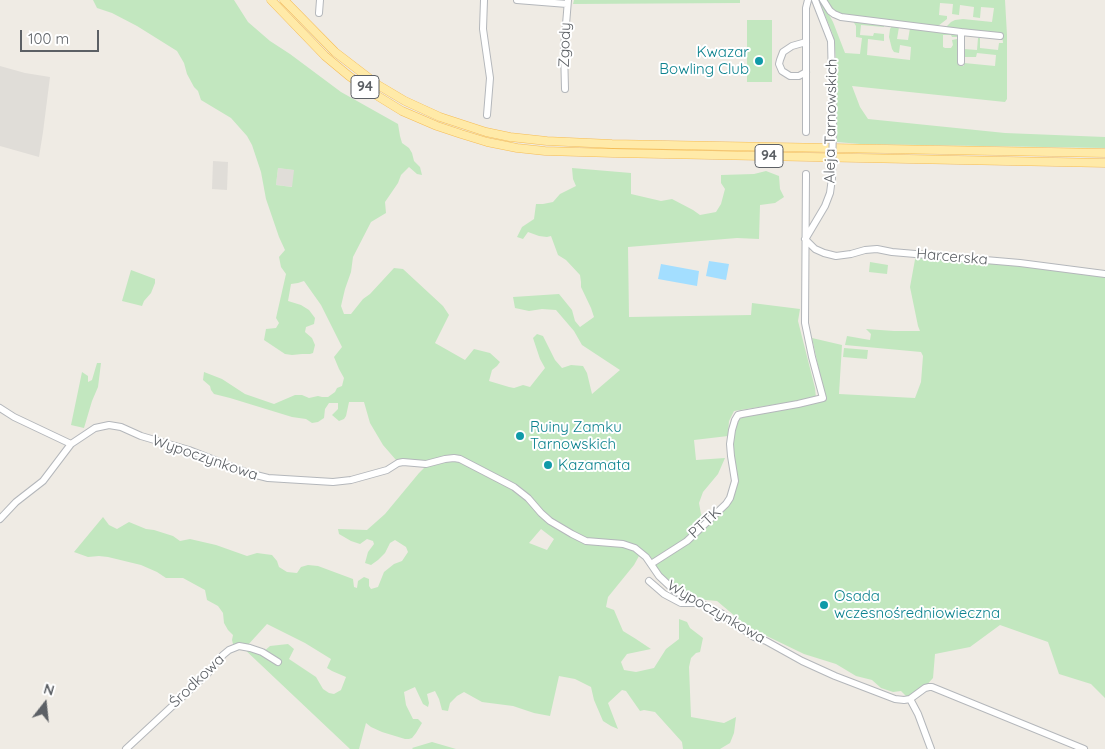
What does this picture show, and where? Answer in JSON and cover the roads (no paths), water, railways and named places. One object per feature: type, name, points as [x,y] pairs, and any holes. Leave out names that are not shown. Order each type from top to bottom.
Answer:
[{"type":"main road","name":"94","points":[[271,0],[325,56],[376,95],[402,110],[437,126],[502,145],[545,151],[1105,163]]},
{"type":"main road","name":"94","points":[[284,0],[335,52],[378,85],[405,101],[440,117],[510,137],[547,142],[612,144],[1105,153]]},
{"type":"street","points":[[319,13],[320,0]]},
{"type":"street","points":[[484,0],[483,29],[490,78],[487,115]]},
{"type":"street","points":[[517,0],[568,2]]},
{"type":"street","name":"Aleja Tarnowskich","points":[[806,132],[806,8],[808,0]]},
{"type":"street","name":"Aleja Tarnowskich","points":[[805,240],[825,206],[830,193],[832,178],[831,41],[814,0]]},
{"type":"street","points":[[823,0],[830,11],[841,16],[1000,36]]},
{"type":"street","name":"Zgody","points":[[564,89],[564,49],[568,2]]},
{"type":"street","points":[[961,32],[961,62]]},
{"type":"street","points":[[806,42],[792,46],[783,52],[779,64],[782,71],[790,76],[799,76],[806,72]]},
{"type":"street","name":"Aleja Tarnowskich","points":[[806,174],[805,323],[823,398]]},
{"type":"street","name":"Harcerska","points":[[805,240],[815,249],[836,256],[877,249],[892,252],[1020,263],[1105,274]]},
{"type":"street","name":"PTTK","points":[[651,564],[687,541],[730,498],[735,481],[731,456],[731,437],[738,415],[823,398]]},
{"type":"street","points":[[0,408],[14,417],[71,444],[44,481],[16,502],[0,519]]},
{"type":"street","name":"Wypoczynkowa","points":[[71,444],[95,428],[109,425],[121,427],[141,436],[188,450],[248,473],[268,478],[333,482],[351,480],[387,470],[403,462],[426,464],[454,458],[468,462],[514,487],[528,498],[550,521],[572,534],[586,541],[623,544],[640,552],[659,576],[675,591],[721,613],[754,637],[766,641],[802,661],[827,672],[895,699],[910,699]]},
{"type":"street","points":[[722,441],[731,437]]},
{"type":"street","points":[[649,581],[664,594],[681,603],[698,603]]},
{"type":"street","name":"Środkowa","points":[[126,749],[208,673],[229,650],[239,646],[250,648],[262,652],[278,662]]},
{"type":"street","points":[[931,749],[921,721],[910,699],[929,687],[1084,749]]},
{"type":"water","points":[[709,261],[729,264],[726,280],[706,276]]},
{"type":"water","points":[[661,264],[699,271],[697,286],[658,279]]},
{"type":"place","name":"Kwazar Bowling Club","points":[[759,61]]},
{"type":"place","name":"Ruiny Zamku Tarnowskich","points":[[520,436]]},
{"type":"place","name":"Kazamata","points":[[548,465]]},
{"type":"place","name":"Osada wczesnośredniowieczna","points":[[824,605]]}]
